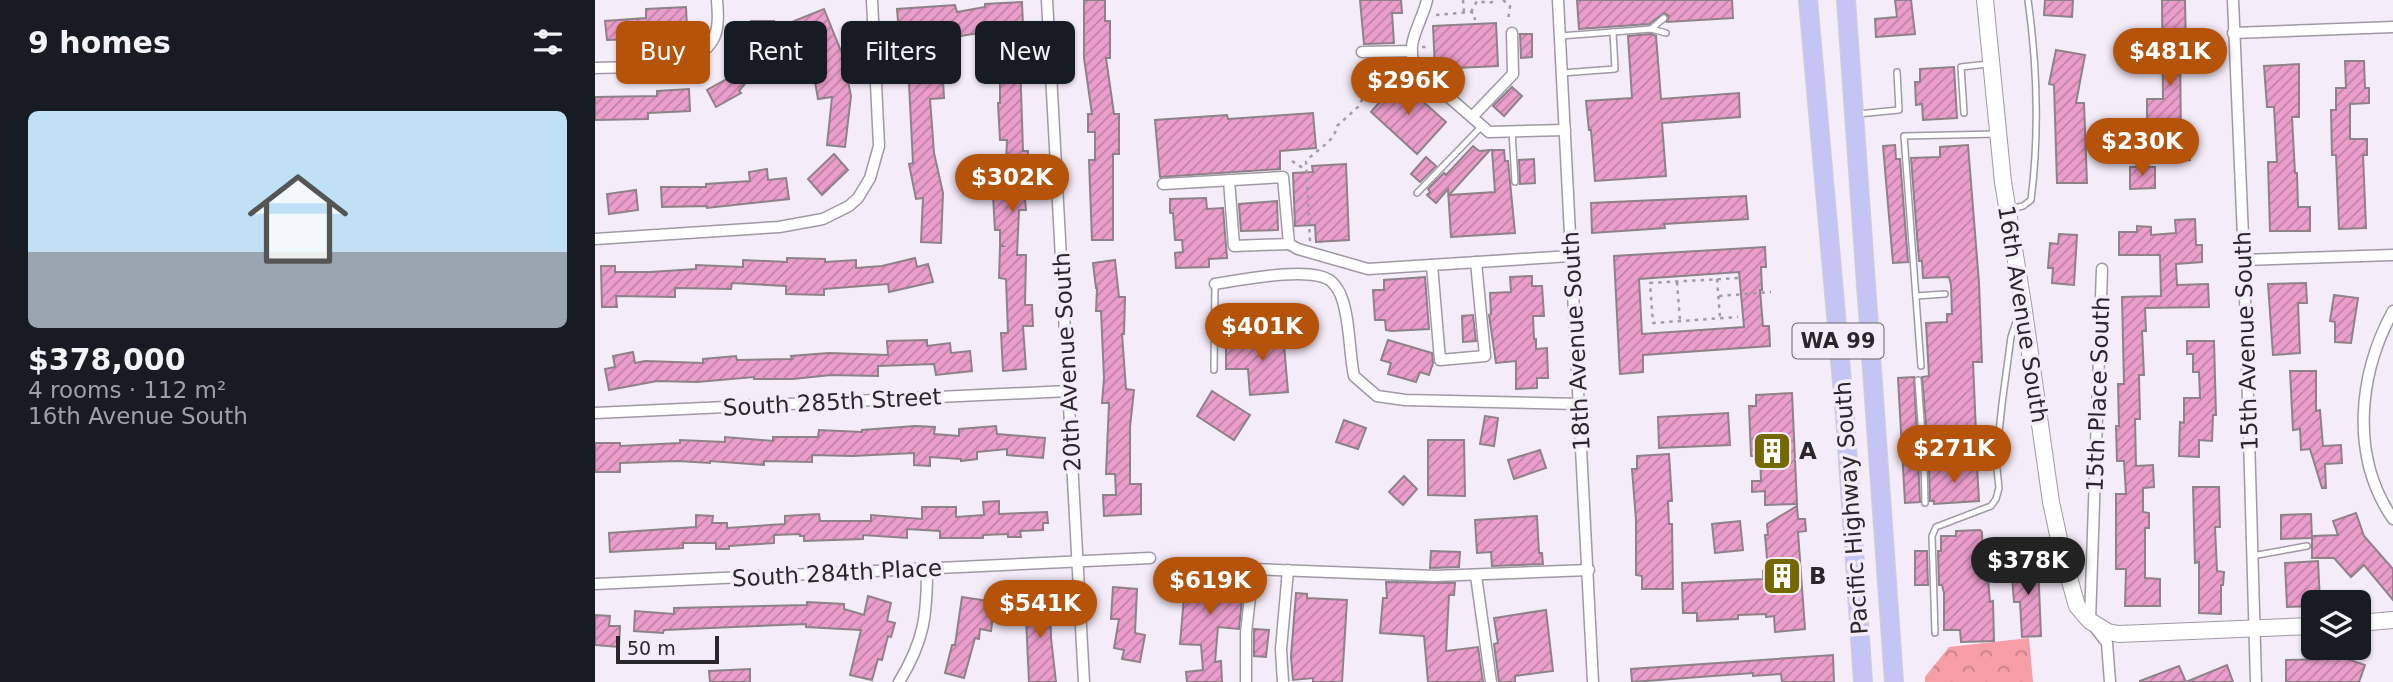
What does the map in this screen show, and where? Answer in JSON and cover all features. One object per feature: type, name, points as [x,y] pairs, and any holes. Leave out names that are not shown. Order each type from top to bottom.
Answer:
[{"type":"main road","name":"Pacific Highway South","points":[[1808,0],[1845,416],[1863,682]]},
{"type":"main road","name":"Pacific Highway South","points":[[1846,0],[1894,682]]},
{"type":"street","points":[[595,68],[674,64],[690,60],[709,46],[717,28],[717,0]]},
{"type":"street","points":[[595,239],[751,230],[805,224],[839,213],[858,198],[870,178],[879,146],[872,0]]},
{"type":"street","name":"20th Avenue South","points":[[1047,0],[1084,682]]},
{"type":"street","points":[[1427,0],[1424,14],[1411,40],[1417,49],[1415,66],[1489,132],[1565,130]]},
{"type":"street","name":"18th Avenue South","points":[[1558,0],[1594,682]]},
{"type":"street","name":"16th Avenue South","points":[[1985,0],[1997,134],[2051,502],[2074,598],[2082,614],[2090,621]]},
{"type":"street","name":"15th Avenue South","points":[[2233,0],[2244,260],[2256,682]]},
{"type":"street","points":[[2233,33],[2393,27]]},
{"type":"street","points":[[1472,117],[1513,74],[1511,33]]},
{"type":"street","points":[[1362,52],[1417,49]]},
{"type":"street","points":[[1163,184],[1283,177],[1289,244]]},
{"type":"street","points":[[1229,180],[1234,246],[1289,244],[1368,269],[1571,256]]},
{"type":"street","points":[[2244,260],[2393,255]]},
{"type":"street","points":[[1432,265],[1440,360],[1485,356],[1476,262]]},
{"type":"street","name":"15th Place South","points":[[2090,621],[2102,269]]},
{"type":"street","points":[[1215,284],[1283,275],[1314,274],[1332,281],[1341,296],[1354,376],[1377,396],[1405,400],[1579,404]]},
{"type":"street","points":[[2393,311],[2374,350],[2368,370],[2364,420],[2368,467],[2374,485],[2393,519]]},
{"type":"street","name":"South 285th Street","points":[[595,413],[1069,391]]},
{"type":"street","name":"South 284th Place","points":[[595,584],[1150,558]]},
{"type":"street","points":[[899,682],[915,652],[925,624],[926,569]]},
{"type":"street","points":[[1246,682],[1245,642],[1253,569],[1476,576],[1589,570]]},
{"type":"street","points":[[1283,682],[1280,649],[1288,570]]},
{"type":"street","points":[[1476,576],[1491,682]]},
{"type":"street","points":[[2371,622],[2393,620]]},
{"type":"street","points":[[2090,621],[2108,632],[2119,634],[2301,627]]},
{"type":"street","points":[[2090,621],[2107,643],[2110,682]]},
{"type":"lane","points":[[2007,210],[2024,206],[2031,200],[2035,167],[2034,70],[2028,0]]},
{"type":"lane","points":[[1651,29],[1664,18]]},
{"type":"lane","points":[[1560,36],[1651,29],[1665,33]]},
{"type":"lane","points":[[1562,73],[1615,69],[1613,32]]},
{"type":"lane","points":[[1964,113],[1961,67],[1991,64]]},
{"type":"lane","points":[[1854,114],[1899,110],[1897,72]]},
{"type":"lane","points":[[1417,193],[1482,126]]},
{"type":"lane","points":[[1512,131],[1515,182]]},
{"type":"lane","points":[[1921,366],[1904,136],[1997,134]]},
{"type":"lane","points":[[1214,370],[1215,284]]},
{"type":"lane","points":[[1916,296],[1945,294]]},
{"type":"lane","points":[[1935,633],[1932,536],[1935,527],[1991,506],[1996,499],[1999,488],[1996,460],[2011,337],[2023,303]]},
{"type":"lane","points":[[1918,380],[1925,503]]},
{"type":"lane","points":[[1924,463],[1996,460]]},
{"type":"lane","points":[[2252,556],[2307,546]]},
{"type":"path","points":[[1463,0],[1464,12]]},
{"type":"path","points":[[1471,12],[1477,1],[1489,3],[1501,0],[1510,6],[1507,16],[1511,33]]},
{"type":"path","points":[[1433,16],[1471,12],[1474,13],[1475,20]]},
{"type":"path","points":[[1453,13],[1454,20]]},
{"type":"path","points":[[1417,49],[1430,47]]},
{"type":"path","points":[[1320,243],[1309,241],[1305,162],[1321,150],[1336,132],[1337,126],[1358,107],[1372,82],[1383,74],[1407,72]]},
{"type":"path","points":[[1292,161],[1306,170]]},
{"type":"path","points":[[1738,278],[1650,283],[1653,323],[1738,317]]},
{"type":"path","points":[[1717,279],[1720,318]]},
{"type":"path","points":[[1677,282],[1680,321]]},
{"type":"path","points":[[1719,296],[1771,292]]},
{"type":"green space","points":[[2029,638],[2033,682],[1925,682],[1925,677],[1949,647]]},
{"type":"building","points":[[1084,0],[1105,0],[1105,21],[1110,21],[1110,58],[1106,58],[1114,114],[1119,114],[1119,154],[1113,154],[1113,240],[1092,240],[1089,160],[1095,160],[1095,132],[1088,132],[1088,114],[1092,114],[1084,58]]},
{"type":"building","points":[[1360,0],[1401,0],[1402,13],[1392,13],[1394,43],[1364,44]]},
{"type":"building","points":[[1577,0],[1732,0],[1733,18],[1667,22],[1669,16],[1664,13],[1649,24],[1579,29]]},
{"type":"building","points":[[1895,0],[1911,0],[1915,34],[1876,37],[1875,19],[1897,17]]},
{"type":"building","points":[[2045,0],[2073,0],[2072,17],[2044,15]]},
{"type":"building","points":[[2162,0],[2185,0],[2186,49],[2180,49],[2181,143],[2189,143],[2190,160],[2149,163],[2148,145],[2161,144],[2161,120],[2147,119],[2147,99],[2163,99]]},
{"type":"building","points":[[1022,2],[1023,21],[975,21],[975,34],[961,36],[961,21],[898,21],[897,9],[955,5],[957,12],[985,7],[985,4]]},
{"type":"building","points":[[686,7],[687,21],[616,21],[616,40],[607,40],[605,21],[646,18],[646,9]]},
{"type":"building","points":[[824,9],[841,51],[841,84],[849,84],[851,96],[845,147],[827,145],[832,97],[818,99],[815,84],[827,84],[827,21],[794,21]]},
{"type":"building","points":[[1496,23],[1498,66],[1435,69],[1433,26]]},
{"type":"building","points":[[1520,34],[1532,34],[1532,57],[1521,58]]},
{"type":"building","points":[[1628,36],[1656,36],[1661,99],[1739,93],[1740,117],[1662,123],[1666,176],[1595,181],[1586,101],[1632,98]]},
{"type":"building","points":[[2056,50],[2085,55],[2076,103],[2084,103],[2087,183],[2057,183],[2054,85],[2049,84]]},
{"type":"building","points":[[1394,59],[1394,72],[1364,74],[1365,60]]},
{"type":"building","points":[[2345,61],[2364,61],[2365,88],[2369,88],[2369,103],[2350,104],[2350,139],[2367,139],[2367,155],[2363,155],[2366,228],[2339,229],[2331,110],[2336,110],[2336,88],[2346,88]]},
{"type":"building","points":[[2299,64],[2299,117],[2292,117],[2295,173],[2298,207],[2310,207],[2310,231],[2270,231],[2268,162],[2277,162],[2274,107],[2267,107],[2264,66]]},
{"type":"building","points":[[1954,67],[1957,118],[1923,120],[1922,104],[1916,105],[1915,82],[1920,82],[1920,69]]},
{"type":"building","points":[[724,80],[724,84],[745,84],[739,91],[741,93],[716,107],[707,90]]},
{"type":"building","points":[[1399,80],[1446,122],[1417,154],[1371,112]]},
{"type":"building","points":[[909,84],[943,84],[944,98],[930,99],[934,153],[943,193],[941,243],[921,242],[923,198],[916,199],[909,164],[913,163]]},
{"type":"building","points":[[1000,84],[1021,84],[1023,151],[1028,151],[1027,188],[1024,188],[1026,210],[1019,210],[1017,255],[1026,255],[1025,305],[1032,305],[1033,326],[1023,326],[1026,369],[1003,371],[1001,333],[1008,333],[1006,279],[999,278],[1000,246],[1003,246],[1000,244],[1000,230],[995,230],[993,196],[995,163],[1006,163],[1007,140],[1000,140]]},
{"type":"building","points":[[1512,87],[1522,96],[1504,116],[1493,106]]},
{"type":"building","points":[[689,89],[690,111],[648,113],[648,119],[595,120],[595,97],[657,96],[657,91]]},
{"type":"building","points":[[1313,113],[1316,148],[1280,151],[1280,169],[1160,177],[1155,120],[1227,115],[1228,119]]},
{"type":"building","points":[[1895,145],[1896,159],[1900,159],[1908,262],[1893,263],[1883,146]]},
{"type":"building","points":[[1968,145],[1982,362],[1973,362],[1977,456],[1929,458],[1922,377],[1929,376],[1926,323],[1947,322],[1947,314],[1952,314],[1951,285],[1949,277],[1923,278],[1922,261],[1919,261],[1911,158],[1940,157],[1940,147]]},
{"type":"building","points":[[1473,146],[1479,151],[1490,150],[1449,195],[1495,192],[1492,150],[1504,150],[1505,161],[1508,161],[1515,233],[1451,237],[1448,189],[1436,203],[1427,195],[1430,192],[1428,189],[1444,173],[1446,175]]},
{"type":"building","points":[[834,154],[848,170],[822,195],[808,179]]},
{"type":"building","points":[[1426,157],[1436,166],[1420,182],[1411,174]]},
{"type":"building","points":[[1534,159],[1535,183],[1520,184],[1519,160]]},
{"type":"building","points":[[1346,164],[1349,240],[1316,242],[1315,225],[1295,226],[1293,173],[1313,172],[1312,166]]},
{"type":"building","points":[[2130,167],[2155,167],[2155,188],[2130,189]]},
{"type":"building","points":[[767,169],[768,180],[786,178],[789,199],[707,208],[662,207],[661,187],[706,187],[706,184],[750,181],[749,172]]},
{"type":"building","points":[[636,190],[638,210],[609,214],[607,194]]},
{"type":"building","points":[[1746,196],[1748,219],[1664,224],[1665,228],[1592,233],[1591,203]]},
{"type":"building","points":[[1206,198],[1207,209],[1223,208],[1227,258],[1209,259],[1209,267],[1176,268],[1175,253],[1183,252],[1182,240],[1175,240],[1170,199]]},
{"type":"building","points":[[1277,201],[1278,230],[1241,231],[1239,204]]},
{"type":"building","points":[[2195,219],[2196,245],[2202,245],[2202,262],[2176,264],[2177,285],[2208,284],[2209,307],[2145,308],[2146,331],[2142,331],[2144,375],[2139,375],[2140,419],[2135,419],[2136,466],[2153,465],[2154,487],[2143,488],[2143,512],[2149,513],[2149,528],[2145,528],[2145,578],[2160,579],[2160,606],[2125,606],[2126,569],[2116,569],[2116,494],[2126,494],[2124,461],[2117,461],[2116,426],[2119,426],[2118,384],[2124,384],[2122,297],[2161,296],[2160,255],[2119,255],[2119,232],[2137,232],[2137,226],[2151,227],[2151,235],[2176,233],[2175,220]]},
{"type":"building","points":[[2059,234],[2077,235],[2074,285],[2052,283],[2053,268],[2048,268],[2050,243],[2058,244]]},
{"type":"building","points":[[1765,247],[1766,267],[1761,267],[1760,290],[1763,326],[1769,326],[1770,346],[1643,355],[1643,372],[1620,374],[1614,256]],"holes":[[[1739,272],[1744,327],[1642,334],[1639,279]]]},
{"type":"building","points":[[787,258],[825,259],[825,262],[856,260],[856,268],[882,266],[915,258],[917,267],[928,264],[933,282],[889,292],[888,284],[824,289],[824,295],[786,294],[786,286],[732,283],[731,289],[675,288],[675,297],[616,296],[617,307],[602,307],[601,266],[615,266],[615,272],[650,272],[696,269],[696,265],[743,267],[743,260],[787,262]]},
{"type":"building","points":[[1115,260],[1119,297],[1125,297],[1122,334],[1126,389],[1134,390],[1130,427],[1130,484],[1141,484],[1141,514],[1104,516],[1103,495],[1116,495],[1115,474],[1106,474],[1109,403],[1102,403],[1104,378],[1101,311],[1096,311],[1097,288],[1093,263]]},
{"type":"building","points":[[1532,276],[1532,286],[1542,286],[1544,316],[1533,316],[1534,339],[1536,349],[1547,348],[1548,378],[1537,378],[1537,388],[1516,389],[1516,361],[1496,363],[1489,315],[1490,293],[1511,292],[1510,277]]},
{"type":"building","points":[[1425,277],[1429,329],[1391,331],[1386,330],[1385,320],[1375,320],[1373,290],[1384,290],[1384,280]]},
{"type":"building","points":[[2306,283],[2307,303],[2298,303],[2300,353],[2273,355],[2268,284]]},
{"type":"building","points":[[2334,295],[2358,298],[2351,343],[2335,342],[2335,322],[2330,321]]},
{"type":"building","points":[[1473,315],[1476,341],[1463,342],[1462,316]]},
{"type":"building","points":[[1283,332],[1288,392],[1250,395],[1248,369],[1226,369],[1226,348],[1246,348],[1245,335]]},
{"type":"building","points":[[927,340],[927,346],[950,343],[951,353],[970,351],[972,371],[936,375],[934,364],[878,366],[878,376],[657,381],[609,390],[605,369],[615,367],[613,356],[633,352],[635,363],[703,363],[703,359],[736,356],[737,360],[792,359],[791,356],[829,353],[888,355],[887,341]]},
{"type":"building","points":[[1388,340],[1432,353],[1433,363],[1429,375],[1420,372],[1416,382],[1388,374],[1391,363],[1381,360]]},
{"type":"building","points":[[2187,341],[2214,341],[2216,415],[2213,415],[2212,441],[2199,440],[2199,457],[2179,456],[2180,422],[2184,423],[2184,398],[2200,398],[2199,372],[2193,372],[2193,354],[2187,354]]},
{"type":"building","points":[[2290,371],[2316,371],[2316,411],[2320,410],[2323,446],[2341,445],[2342,463],[2325,464],[2326,488],[2322,488],[2310,449],[2301,450],[2300,429],[2293,430]]},
{"type":"building","points":[[1914,377],[1920,502],[1905,503],[1898,378]]},
{"type":"building","points":[[1212,391],[1250,415],[1234,440],[1197,416]]},
{"type":"building","name":"A","points":[[1792,393],[1797,504],[1765,505],[1765,491],[1752,492],[1752,481],[1761,481],[1760,456],[1751,456],[1749,406],[1756,406],[1756,395]]},
{"type":"building","points":[[1728,413],[1730,445],[1659,448],[1658,417]]},
{"type":"building","points":[[1485,416],[1498,418],[1494,446],[1480,444]]},
{"type":"building","points":[[1344,420],[1366,428],[1358,449],[1336,442]]},
{"type":"building","points":[[915,426],[935,427],[934,434],[959,436],[959,429],[996,426],[997,434],[1045,438],[1043,458],[1007,455],[1007,449],[977,452],[977,459],[961,461],[930,457],[930,466],[914,465],[914,453],[812,455],[812,462],[764,461],[764,465],[710,461],[620,463],[620,472],[595,472],[595,443],[620,443],[620,446],[680,443],[680,440],[725,442],[725,437],[773,441],[773,437],[818,437],[819,430],[862,432]]},
{"type":"building","points":[[1428,440],[1464,440],[1465,496],[1428,495]]},
{"type":"building","points":[[1540,450],[1546,468],[1514,479],[1508,460]]},
{"type":"building","points":[[1669,454],[1672,501],[1668,501],[1669,524],[1672,524],[1673,589],[1642,589],[1642,576],[1636,575],[1632,469],[1637,469],[1637,456]]},
{"type":"building","points":[[1977,466],[1979,501],[1934,504],[1934,501],[1930,501],[1929,468]]},
{"type":"building","points":[[1404,476],[1417,489],[1403,505],[1389,492]]},
{"type":"building","points":[[2193,487],[2219,487],[2220,527],[2215,527],[2217,571],[2224,572],[2221,614],[2199,613],[2199,562],[2195,563]]},
{"type":"building","points":[[999,501],[999,514],[1047,512],[1048,523],[1043,523],[1043,530],[1020,531],[1021,537],[1008,537],[1008,534],[983,535],[983,538],[940,538],[940,531],[907,529],[907,538],[863,535],[863,539],[804,541],[804,536],[800,534],[774,535],[774,543],[729,546],[729,549],[716,549],[716,543],[683,543],[683,548],[610,552],[609,533],[696,527],[696,515],[713,516],[712,523],[727,523],[727,528],[785,524],[785,516],[819,514],[820,521],[871,521],[871,515],[922,519],[922,507],[956,507],[956,517],[984,515],[983,502]]},
{"type":"building","points":[[1797,506],[1798,519],[1805,519],[1806,531],[1798,532],[1805,629],[1775,632],[1774,616],[1766,617],[1766,614],[1738,615],[1738,619],[1697,621],[1697,613],[1683,613],[1682,583],[1763,579],[1763,571],[1768,570],[1765,535],[1768,535],[1767,524]]},
{"type":"building","points":[[2356,513],[2364,536],[2393,569],[2393,600],[2364,565],[2351,577],[2334,558],[2312,558],[2312,536],[2338,535],[2333,521]]},
{"type":"building","points":[[2311,514],[2312,538],[2281,539],[2281,515]]},
{"type":"building","points":[[1537,516],[1539,553],[1542,553],[1543,564],[1492,566],[1491,552],[1477,553],[1475,520]]},
{"type":"building","points":[[1740,521],[1743,550],[1715,553],[1712,524]]},
{"type":"building","points":[[1980,530],[1983,567],[1987,567],[1990,602],[1993,601],[1994,641],[1961,642],[1960,630],[1944,630],[1944,593],[1942,585],[1939,585],[1938,551],[1941,551],[1941,536],[1956,536],[1956,531]]},
{"type":"building","points":[[1431,551],[1460,552],[1459,567],[1430,568]]},
{"type":"building","points":[[1915,551],[1927,551],[1928,585],[1915,585]]},
{"type":"building","points":[[2318,561],[2319,590],[2301,590],[2301,606],[2287,607],[2285,563]]},
{"type":"building","points":[[2038,563],[2041,636],[2022,637],[2020,602],[2014,602],[2011,564]]},
{"type":"building","points":[[1233,569],[1245,570],[1239,629],[1218,627],[1215,662],[1221,661],[1222,682],[1187,682],[1186,672],[1203,670],[1201,645],[1180,644],[1186,573],[1232,576]]},
{"type":"building","points":[[1386,582],[1455,583],[1454,595],[1449,595],[1446,651],[1478,647],[1483,682],[1428,682],[1424,636],[1380,633],[1383,598],[1387,598]]},
{"type":"building","points":[[1113,587],[1137,589],[1135,633],[1145,635],[1140,662],[1122,659],[1124,650],[1114,648],[1119,619],[1111,619]]},
{"type":"building","points":[[1296,593],[1307,594],[1307,598],[1347,600],[1342,682],[1313,682],[1313,678],[1293,680],[1291,657]]},
{"type":"building","points":[[868,596],[891,603],[887,621],[895,623],[891,637],[888,636],[882,660],[878,659],[872,680],[850,675],[861,630],[806,627],[806,624],[664,630],[663,633],[634,631],[635,611],[674,614],[674,608],[807,605],[807,602],[844,604],[844,609],[864,615]]},
{"type":"building","points":[[962,597],[995,602],[991,631],[980,629],[979,639],[975,638],[964,678],[945,673],[952,645],[955,645]]},
{"type":"building","points":[[1025,597],[1050,597],[1056,682],[1029,682]]},
{"type":"building","points":[[1546,610],[1553,671],[1515,676],[1515,682],[1499,682],[1494,618]]},
{"type":"building","points":[[595,615],[610,616],[609,626],[620,626],[619,647],[595,645]]},
{"type":"building","points":[[1254,629],[1269,630],[1266,657],[1254,656]]},
{"type":"building","points":[[1833,655],[1834,682],[1782,682],[1781,674],[1753,676],[1753,673],[1632,682],[1631,669]]},
{"type":"building","points":[[2286,660],[2350,660],[2365,665],[2359,682],[2286,682]]},
{"type":"building","points":[[2227,665],[2233,682],[2186,682]]},
{"type":"building","points":[[2179,666],[2186,682],[2140,682],[2140,681]]},
{"type":"building","points":[[750,669],[750,682],[710,682],[709,671]]},
{"type":"place","name":"A","points":[[1772,451]]},
{"type":"place","name":"B","points":[[1782,576]]}]
